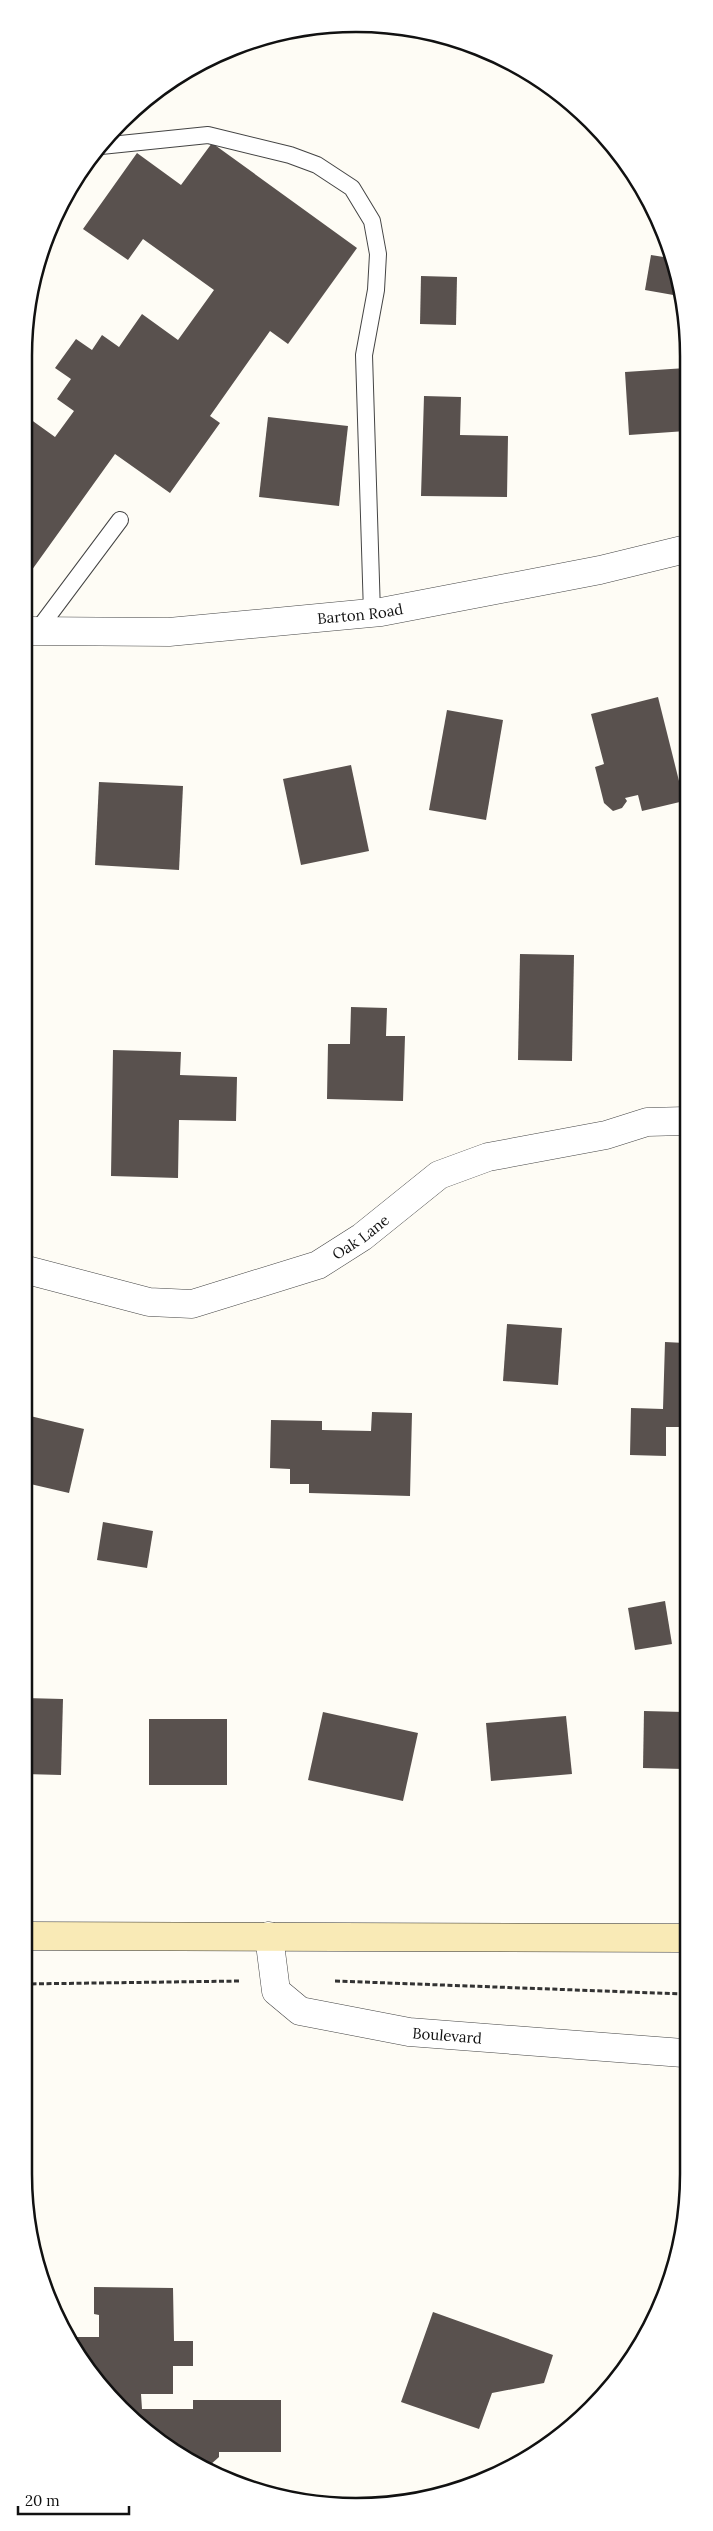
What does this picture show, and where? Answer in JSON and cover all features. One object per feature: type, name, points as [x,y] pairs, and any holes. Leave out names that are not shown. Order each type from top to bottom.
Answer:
[{"type":"main road","points":[[32,1936],[680,1938]]},
{"type":"street","name":"Barton Road","points":[[33,631],[169,632],[372,613],[600,570],[680,550]]},
{"type":"street","name":"Oak Lane","points":[[32,1271],[150,1302],[192,1304],[318,1265],[362,1237],[439,1175],[488,1157],[606,1135],[647,1122],[680,1122]]},
{"type":"street","name":"Boulevard","points":[[269,1936],[276,1991],[300,2012],[410,2032],[680,2053]]},
{"type":"lane","points":[[111,145],[208,135],[290,155],[317,165],[352,188],[372,221],[378,254],[376,290],[364,355],[372,613]]},
{"type":"lane","points":[[33,631],[120,520]]},
{"type":"building","points":[[212,143],[357,248],[288,344],[270,331],[210,416],[220,423],[170,493],[115,454],[32,570],[32,420],[55,437],[74,411],[57,399],[71,379],[55,368],[76,339],[92,350],[102,335],[119,347],[142,314],[178,340],[214,290],[143,239],[128,260],[83,229],[137,153],[181,185]]},
{"type":"building","points":[[651,255],[664,257],[674,295],[645,290]]},
{"type":"building","points":[[421,276],[457,277],[456,325],[420,324]]},
{"type":"building","points":[[680,368],[680,431],[629,435],[625,372]]},
{"type":"building","points":[[424,396],[461,397],[460,435],[508,436],[507,497],[421,496]]},
{"type":"building","points":[[268,417],[348,426],[339,506],[259,497]]},
{"type":"building","points":[[658,697],[680,785],[680,802],[642,811],[638,795],[625,798],[627,801],[622,808],[613,811],[604,803],[595,767],[604,764],[591,714]]},
{"type":"building","points":[[447,710],[503,720],[486,820],[429,810]]},
{"type":"building","points":[[351,765],[369,851],[301,865],[283,779]]},
{"type":"building","points":[[99,782],[183,786],[179,870],[95,865]]},
{"type":"building","points":[[520,954],[574,955],[572,1061],[518,1060]]},
{"type":"building","points":[[351,1007],[387,1008],[386,1036],[405,1036],[403,1101],[327,1099],[328,1044],[350,1044]]},
{"type":"building","points":[[113,1050],[181,1052],[180,1075],[237,1077],[236,1121],[179,1120],[178,1178],[111,1176]]},
{"type":"building","points":[[507,1324],[562,1328],[558,1385],[503,1381]]},
{"type":"building","points":[[665,1342],[680,1343],[680,1427],[666,1427],[666,1456],[630,1455],[631,1408],[663,1409]]},
{"type":"building","points":[[372,1412],[412,1413],[410,1496],[309,1493],[309,1484],[290,1484],[290,1469],[270,1468],[271,1420],[322,1421],[322,1430],[371,1431]]},
{"type":"building","points":[[32,1416],[84,1429],[69,1493],[32,1484]]},
{"type":"building","points":[[103,1522],[153,1531],[147,1568],[97,1560]]},
{"type":"building","points":[[665,1601],[672,1644],[635,1650],[628,1608]]},
{"type":"building","points":[[32,1698],[63,1699],[61,1775],[32,1774]]},
{"type":"building","points":[[644,1711],[680,1712],[680,1769],[643,1768]]},
{"type":"building","points":[[323,1712],[418,1733],[403,1801],[308,1780]]},
{"type":"building","points":[[566,1716],[572,1774],[491,1781],[486,1723]]},
{"type":"building","points":[[149,1719],[227,1719],[227,1785],[149,1785]]},
{"type":"building","points":[[94,2287],[173,2288],[174,2341],[193,2341],[193,2366],[173,2366],[173,2394],[141,2394],[142,2409],[193,2409],[193,2400],[281,2400],[281,2452],[219,2452],[219,2457],[211,2464],[159,2432],[127,2404],[99,2372],[77,2337],[99,2337],[99,2315],[94,2314]]},
{"type":"building","points":[[433,2312],[553,2355],[544,2383],[492,2393],[479,2429],[401,2402]]}]
